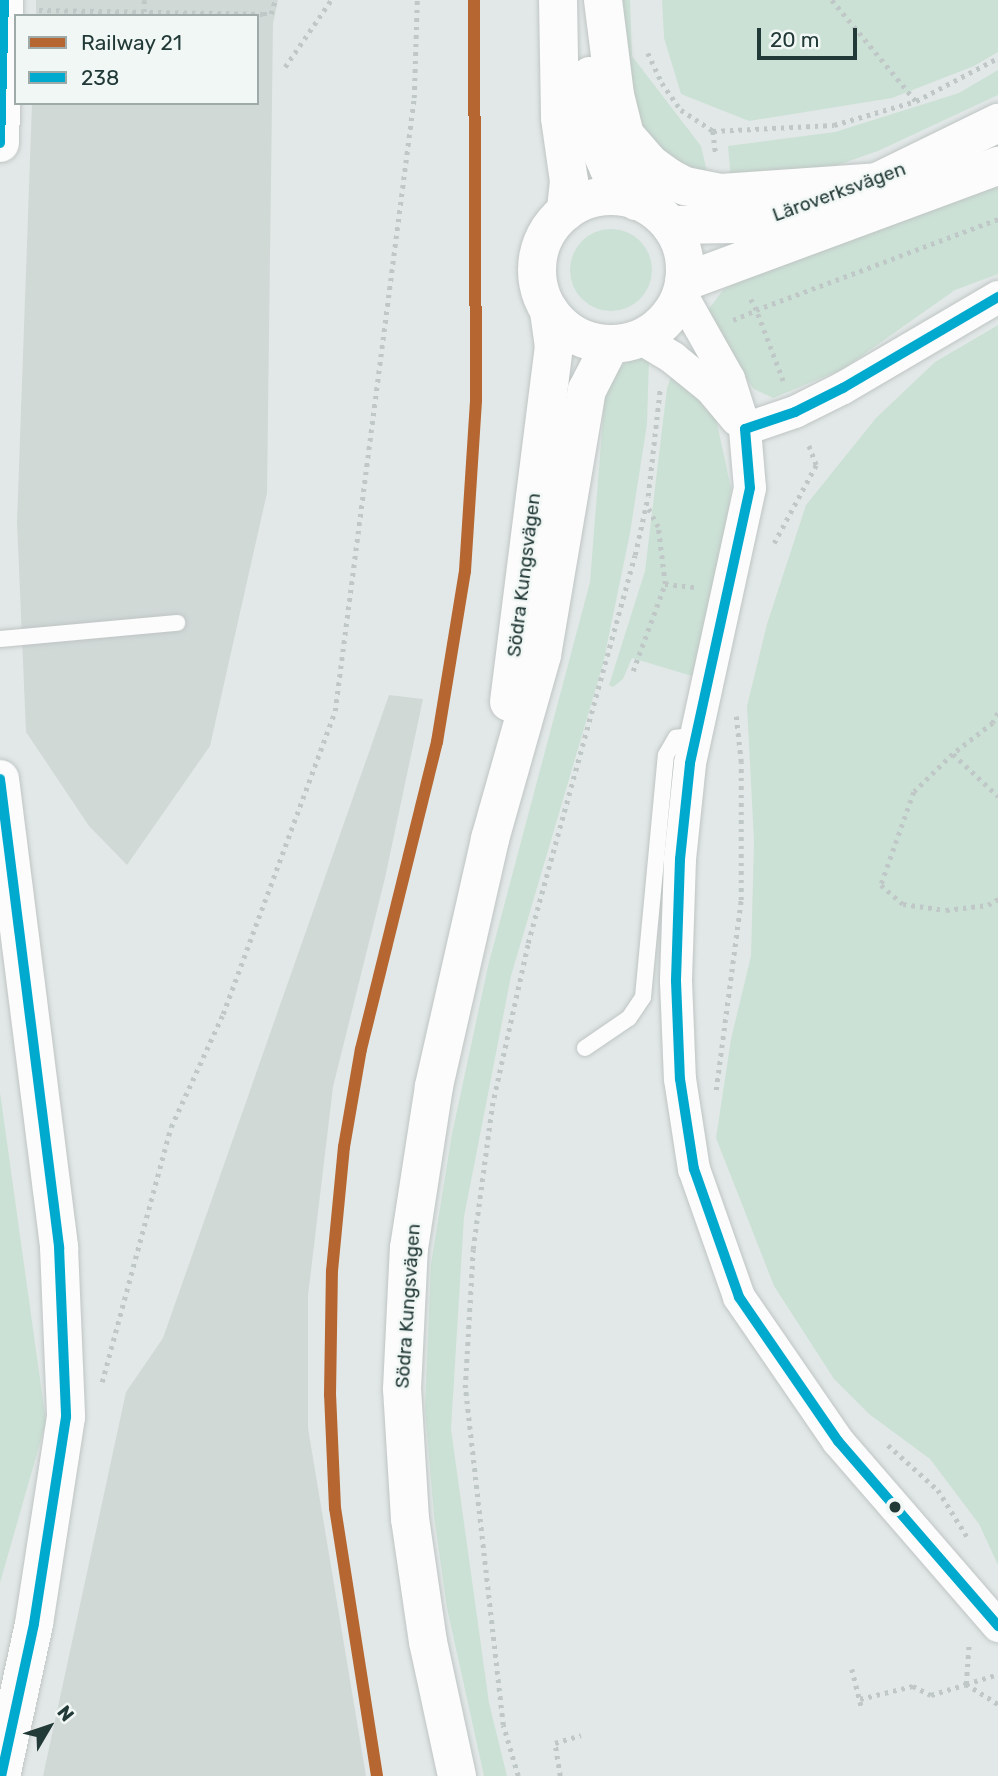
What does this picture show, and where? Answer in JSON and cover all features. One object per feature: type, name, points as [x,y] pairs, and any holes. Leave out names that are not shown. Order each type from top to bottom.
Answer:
[{"type":"main road","points":[[558,0],[560,118],[569,181],[566,212]]},
{"type":"main road","name":"Södra Kungsvägen","points":[[589,0],[590,98],[597,142],[614,176],[636,201],[670,225]]},
{"type":"main road","points":[[603,0],[615,95],[625,135],[649,163],[668,177],[685,186],[721,193],[877,182]]},
{"type":"main road","points":[[0,143],[4,5]]},
{"type":"main road","name":"Läroverksvägen","points":[[670,225],[737,225],[786,214],[877,182],[998,123]]},
{"type":"main road","name":"Läroverksvägen","points":[[682,288],[735,264],[998,166]]},
{"type":"main road","name":"Södra Kungsvägen","points":[[490,839],[554,347],[549,310],[539,286],[539,254],[548,231],[566,212],[601,197],[636,201]]},
{"type":"main road","points":[[670,225],[683,255],[682,288]]},
{"type":"main road","name":"Södra Kungsvägen","points":[[457,1776],[428,1642],[410,1518],[401,1389],[409,1248],[420,1167],[490,839],[542,654],[587,390],[625,341],[664,321],[682,288]]},
{"type":"main road","name":"Södra Kungsvägen","points":[[549,310],[573,334],[625,341]]},
{"type":"main road","points":[[0,779],[59,1247],[66,1417],[34,1624],[1,1776]]},
{"type":"street","points":[[682,288],[729,379],[745,429],[750,488],[696,735],[680,859],[676,981],[680,1079],[694,1169],[740,1297],[838,1441],[998,1626]]},
{"type":"street","points":[[745,429],[795,412],[998,297]]},
{"type":"street","points":[[625,341],[673,358],[711,389],[745,429]]},
{"type":"lane","points":[[0,639],[177,623]]},
{"type":"lane","points":[[585,1048],[629,1018],[643,997],[666,755],[676,738],[696,735]]},
{"type":"path","points":[[144,0],[144,12]]},
{"type":"path","points":[[4,5],[144,12],[271,14],[275,0]]},
{"type":"path","points":[[285,67],[331,0]]},
{"type":"path","points":[[103,1380],[171,1127],[223,1014],[335,711],[414,98],[417,0]]},
{"type":"path","points":[[832,0],[916,101]]},
{"type":"path","points":[[646,43],[662,83],[681,110],[713,131],[835,125],[916,101],[998,58]]},
{"type":"path","points":[[713,131],[721,193]]},
{"type":"path","points":[[703,333],[755,310],[998,219]]},
{"type":"path","points":[[735,264],[816,465],[772,546]]},
{"type":"path","points":[[518,1776],[503,1724],[465,1388],[473,1249],[492,1105],[528,943],[646,505],[662,375],[673,358]]},
{"type":"path","points":[[633,671],[665,584],[658,527],[646,505]]},
{"type":"path","points":[[714,1101],[741,900],[741,762],[735,709]]},
{"type":"path","points":[[998,713],[993,723],[953,754],[914,792],[881,885],[903,904],[946,911],[998,900]]},
{"type":"path","points":[[953,754],[998,796]]},
{"type":"path","points":[[878,1438],[937,1490],[971,1544]]},
{"type":"path","points":[[966,1684],[969,1644]]},
{"type":"path","points":[[852,1669],[862,1709]]},
{"type":"path","points":[[860,1699],[913,1686],[931,1695],[998,1674]]},
{"type":"path","points":[[966,1684],[998,1704]]},
{"type":"path","points":[[560,1776],[555,1743],[581,1735]]},
{"type":"shaded area","points":[[36,0],[278,0],[273,24],[267,493],[210,746],[127,865],[89,826],[26,732],[17,522],[32,105],[259,105],[259,14],[36,14]]},
{"type":"shaded area","points":[[389,695],[423,699],[385,878],[333,1087],[308,1296],[308,1428],[366,1776],[43,1776],[126,1392],[163,1338]]},
{"type":"green space","points":[[618,0],[630,0],[632,56],[701,146],[708,176],[677,164],[647,140],[632,108]]},
{"type":"green space","points":[[662,0],[998,0],[998,52],[974,66],[892,98],[749,121],[681,94],[664,38]]},
{"type":"green space","points":[[998,70],[998,95],[878,151],[812,174],[731,180],[728,146],[835,132],[959,93]]},
{"type":"green space","points":[[998,185],[998,274],[955,290],[843,369],[773,398],[754,389],[720,342],[708,310],[723,290],[752,274]]},
{"type":"green space","points":[[611,229],[627,232],[640,241],[649,254],[652,270],[649,286],[640,299],[627,308],[611,311],[595,308],[582,299],[573,286],[570,270],[573,254],[582,241],[595,232]]},
{"type":"green space","points":[[998,325],[998,1565],[979,1524],[930,1459],[869,1414],[834,1379],[774,1286],[716,1138],[731,1039],[751,956],[754,841],[747,706],[767,624],[806,505],[876,418],[935,362]]},
{"type":"green space","points":[[635,356],[649,360],[647,424],[630,533],[603,664],[511,976],[464,1217],[451,1429],[489,1703],[507,1776],[484,1776],[447,1608],[434,1516],[425,1408],[431,1264],[452,1134],[488,966],[590,582],[605,392],[619,368]]},
{"type":"green space","points":[[673,372],[716,419],[731,488],[726,530],[692,676],[632,658],[623,679],[613,687],[609,685],[645,571],[667,388]]},
{"type":"green space","points":[[0,1092],[46,1422],[0,1583]]},
{"type":"rail line","name":"21","points":[[377,1776],[335,1508],[330,1395],[332,1271],[344,1147],[361,1049],[437,742],[465,571],[476,400],[474,0]]},
{"type":"transit line","name":"238","points":[[0,143],[4,0]]},
{"type":"transit line","name":"238","points":[[745,429],[795,412],[843,388],[998,297]]},
{"type":"transit line","name":"238","points":[[745,429],[750,488],[690,764],[680,859],[676,981],[680,1079],[694,1169],[739,1297],[838,1441],[998,1626]]},
{"type":"transit line","name":"238","points":[[0,779],[59,1247],[66,1417],[34,1624],[1,1776]]}]
